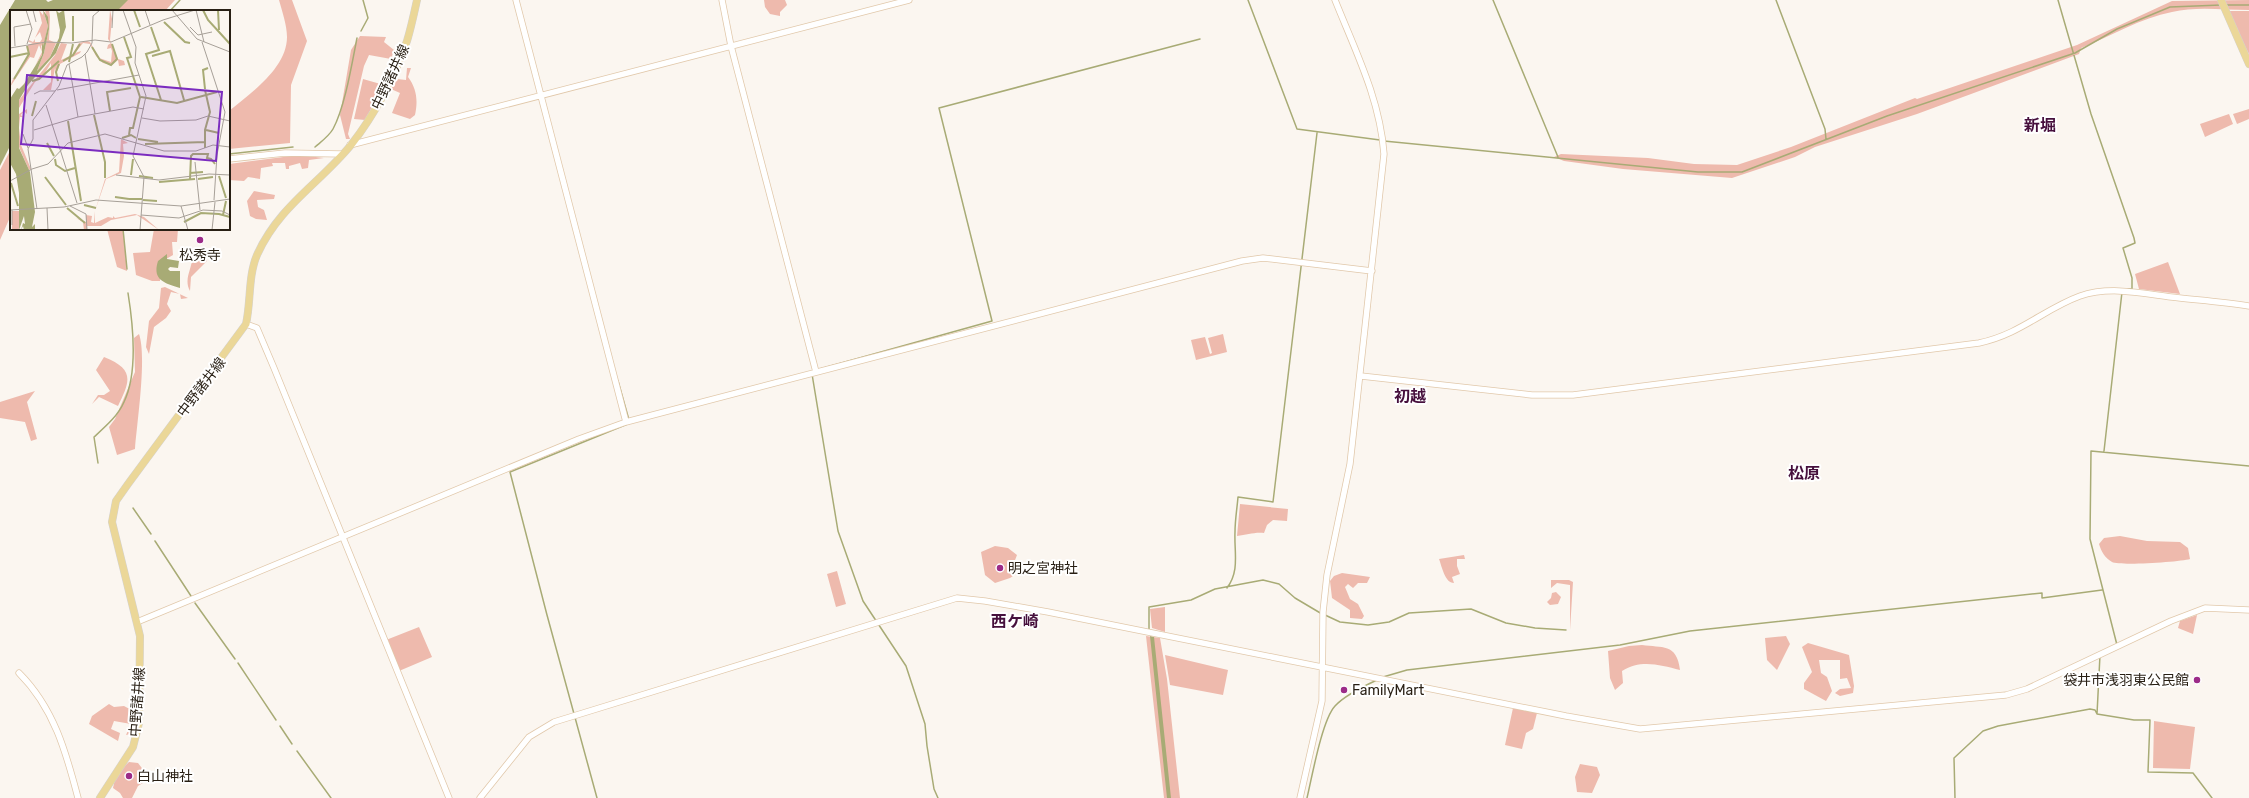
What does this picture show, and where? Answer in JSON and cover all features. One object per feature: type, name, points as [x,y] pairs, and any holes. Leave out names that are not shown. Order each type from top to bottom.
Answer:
[{"type":"main road","name":"中野諸井線","points":[[100,798],[128,755],[137,736],[140,648],[137,622],[112,522],[113,508],[128,484],[246,324],[249,311],[253,264],[264,242],[290,205],[350,145],[377,107],[407,41],[417,0]]},
{"type":"main road","points":[[2221,0],[2249,64]]},
{"type":"street","points":[[516,0],[540,97],[626,422]]},
{"type":"street","points":[[722,0],[731,46],[816,372]]},
{"type":"street","points":[[350,145],[540,97],[909,0]]},
{"type":"street","points":[[1300,798],[1321,714],[1323,612],[1327,575],[1350,464],[1361,376],[1383,166],[1382,131],[1376,104],[1335,0]]},
{"type":"street","points":[[230,159],[285,153],[342,154]]},
{"type":"street","points":[[137,622],[579,439],[626,422],[1242,261],[1263,258],[1372,272]]},
{"type":"street","points":[[1361,376],[1532,395],[1573,395],[1979,343],[2011,334],[2074,299],[2094,293],[2126,292],[2249,306]]},
{"type":"street","points":[[246,324],[257,328],[449,798]]},
{"type":"street","points":[[480,798],[530,737],[554,722],[950,599],[979,600],[1157,634],[1619,727],[1640,729],[2006,695],[2027,689],[2171,621],[2204,608],[2249,610]]},
{"type":"street","points":[[19,674],[44,702],[67,754],[78,798]]},
{"type":"shaded area","points":[[15,0],[46,0],[48,2],[53,0],[128,0],[118,10],[10,10],[10,146],[0,166],[0,25]]},
{"type":"shaded area","points":[[126,0],[175,0],[166,10],[117,10]]},
{"type":"shaded area","points":[[279,0],[292,0],[307,41],[291,85],[290,143],[230,149],[230,110],[266,79],[281,59],[287,37]]},
{"type":"shaded area","points":[[764,0],[785,0],[787,5],[780,12],[780,16],[770,14],[765,7]]},
{"type":"shaded area","points":[[2249,0],[2249,10],[2191,9],[2149,18],[2081,48],[2079,54],[1917,114],[1815,147],[1795,157],[1732,178],[1623,169],[1564,161],[1554,157],[1561,154],[1648,158],[1694,164],[1737,165],[1791,147],[1915,98],[1917,99],[2077,45],[2172,1]]},
{"type":"shaded area","points":[[2226,11],[2249,11],[2249,54]]},
{"type":"shaded area","points":[[360,36],[386,37],[384,42],[394,50],[391,59],[369,55],[364,66],[348,134],[350,139],[346,139],[340,115],[351,50]]},
{"type":"shaded area","points":[[407,68],[411,68],[408,77],[415,91],[416,100],[415,115],[410,119],[392,113],[400,93],[391,89],[396,72],[397,70],[397,79],[406,80]]},
{"type":"shaded area","points":[[363,79],[384,85],[365,120],[354,119]]},
{"type":"shaded area","points":[[2249,109],[2249,119],[2237,124],[2233,114]]},
{"type":"shaded area","points":[[2229,114],[2233,124],[2205,137],[2200,124]]},
{"type":"shaded area","points":[[10,151],[10,217],[0,240],[0,170]]},
{"type":"shaded area","points":[[299,155],[324,158],[309,160],[308,168],[302,169],[300,163],[289,166],[289,169],[286,169],[285,163],[272,163],[273,166],[261,168],[260,179],[248,177],[244,181],[230,180],[230,164]]},
{"type":"shaded area","points":[[254,191],[275,195],[274,199],[257,200],[258,207],[264,210],[267,220],[256,219],[250,216],[247,201]]},
{"type":"shaded area","points":[[107,230],[123,230],[127,271],[117,267]]},
{"type":"shaded area","points":[[154,230],[178,230],[177,242],[172,242],[173,255],[161,262],[160,281],[152,281],[136,275],[133,253],[150,252]]},
{"type":"shaded area","points":[[199,252],[207,255],[207,261],[191,277],[190,291],[188,286],[188,278],[192,255]]},
{"type":"shaded area","points":[[167,254],[167,259],[179,261],[178,268],[170,267],[168,269],[170,271],[180,271],[180,288],[164,282],[158,277],[158,261]]},
{"type":"shaded area","points":[[2168,262],[2180,294],[2139,289],[2135,274]]},
{"type":"shaded area","points":[[165,287],[179,294],[171,292],[167,304],[171,311],[166,318],[154,327],[149,354],[146,347],[149,321],[159,308],[161,288]]},
{"type":"shaded area","points":[[180,294],[188,298],[181,299]]},
{"type":"shaded area","points":[[139,334],[141,344],[142,373],[135,449],[117,455],[109,427],[115,419],[135,372],[134,338]]},
{"type":"shaded area","points":[[1223,334],[1227,352],[1196,360],[1191,340],[1205,337],[1210,354],[1212,353],[1208,338]]},
{"type":"shaded area","points":[[104,357],[121,366],[127,376],[126,389],[118,406],[99,397],[92,404],[98,395],[104,395],[110,391],[96,370]]},
{"type":"shaded area","points":[[35,391],[27,402],[37,439],[31,441],[25,422],[0,418],[0,402]]},
{"type":"shaded area","points":[[1240,504],[1288,509],[1287,521],[1273,520],[1267,525],[1264,533],[1237,536]]},
{"type":"shaded area","points":[[2120,536],[2147,541],[2180,542],[2188,548],[2190,559],[2126,564],[2112,562],[2104,554],[2099,544],[2104,538]]},
{"type":"shaded area","points":[[995,546],[1008,548],[1017,555],[1012,568],[1016,574],[1010,578],[995,583],[985,575],[981,552]]},
{"type":"shaded area","points":[[1464,555],[1465,559],[1457,559],[1457,566],[1460,574],[1452,577],[1454,583],[1451,582],[1446,578],[1439,559]]},
{"type":"shaded area","points":[[837,571],[846,604],[836,607],[827,574]]},
{"type":"shaded area","points":[[1342,573],[1370,577],[1367,583],[1358,583],[1353,588],[1348,584],[1345,587],[1350,599],[1358,604],[1364,616],[1362,619],[1350,618],[1350,610],[1332,598],[1330,581],[1334,576]]},
{"type":"shaded area","points":[[1551,580],[1569,580],[1573,582],[1570,630],[1570,585],[1557,583],[1551,588]]},
{"type":"shaded area","points":[[1556,592],[1561,597],[1558,604],[1550,605],[1547,602],[1551,598],[1552,593]]},
{"type":"shaded area","points":[[1165,607],[1165,632],[1152,628],[1150,609]]},
{"type":"shaded area","points":[[2197,615],[2193,634],[2178,628],[2180,621]]},
{"type":"shaded area","points":[[419,627],[432,657],[399,671],[386,640]]},
{"type":"shaded area","points":[[1146,636],[1160,638],[1167,679],[1180,798],[1164,798]]},
{"type":"shaded area","points":[[1150,636],[1154,637],[1171,798],[1167,798]]},
{"type":"shaded area","points":[[1786,636],[1790,644],[1777,670],[1767,660],[1765,638]]},
{"type":"shaded area","points":[[1808,643],[1849,655],[1854,686],[1853,693],[1840,696],[1835,693],[1840,689],[1851,688],[1847,678],[1840,679],[1840,660],[1819,660],[1821,673],[1827,677],[1832,691],[1826,701],[1804,689],[1804,683],[1812,672],[1802,647]]},
{"type":"shaded area","points":[[1642,645],[1667,648],[1672,651],[1676,655],[1680,670],[1651,664],[1629,667],[1622,671],[1623,683],[1615,690],[1610,678],[1608,651],[1629,646]]},
{"type":"shaded area","points":[[1165,655],[1228,670],[1223,695],[1170,685]]},
{"type":"shaded area","points":[[109,704],[114,707],[124,706],[137,713],[134,733],[126,735],[131,724],[114,721],[111,729],[120,733],[118,741],[89,724],[92,716]]},
{"type":"shaded area","points":[[1513,708],[1537,713],[1533,729],[1526,733],[1522,749],[1505,745]]},
{"type":"shaded area","points":[[2154,721],[2195,727],[2190,769],[2153,768]]},
{"type":"shaded area","points":[[129,762],[138,763],[148,776],[146,781],[138,786],[132,798],[123,798],[120,793],[113,788],[116,774]]},
{"type":"shaded area","points":[[1580,764],[1597,767],[1600,775],[1592,793],[1577,792],[1575,777]]},
{"type":"waterway","points":[[171,10],[180,0]]},
{"type":"waterway","points":[[361,31],[368,18],[363,0]]},
{"type":"waterway","points":[[1248,0],[1297,129],[1380,140]]},
{"type":"waterway","points":[[1493,0],[1558,157]]},
{"type":"waterway","points":[[1776,0],[1825,129],[1826,139]]},
{"type":"waterway","points":[[2058,0],[2091,114],[2134,238],[2135,243],[2123,248],[2132,278],[2132,289],[2123,289]]},
{"type":"waterway","points":[[1384,141],[1698,172],[1742,172],[1887,116],[2075,53],[2117,29],[2170,7],[2221,5]]},
{"type":"waterway","points":[[2226,5],[2249,5]]},
{"type":"waterway","points":[[315,147],[329,134],[337,120],[348,85],[357,38]]},
{"type":"waterway","points":[[820,369],[992,321],[939,108],[1200,39]]},
{"type":"waterway","points":[[1227,588],[1234,575],[1236,561],[1235,528],[1238,497],[1273,502],[1317,133]]},
{"type":"waterway","points":[[230,154],[293,147]]},
{"type":"waterway","points":[[123,230],[127,269]]},
{"type":"waterway","points":[[2104,451],[2122,292]]},
{"type":"waterway","points":[[98,463],[94,437],[118,412],[124,402],[131,377],[133,363],[133,333],[128,293]]},
{"type":"waterway","points":[[812,374],[838,531],[863,601],[906,666],[925,724],[934,789],[938,798]]},
{"type":"waterway","points":[[618,381],[629,420]]},
{"type":"waterway","points":[[597,798],[510,472],[630,423]]},
{"type":"waterway","points":[[2117,645],[2090,539],[2091,451],[2249,466]]},
{"type":"waterway","points":[[133,508],[151,534]]},
{"type":"waterway","points":[[155,541],[191,596]]},
{"type":"waterway","points":[[1149,630],[1149,607],[1191,600],[1215,589],[1263,580],[1279,584],[1295,598],[1322,614]]},
{"type":"waterway","points":[[1383,677],[1407,670],[1620,645],[1690,631],[2042,593],[2042,598],[2102,590]]},
{"type":"waterway","points":[[195,603],[235,659]]},
{"type":"waterway","points":[[1325,615],[1340,622],[1368,625],[1389,622],[1409,613],[1471,609],[1506,623],[1535,628],[1566,630]]},
{"type":"waterway","points":[[2097,714],[2100,655]]},
{"type":"waterway","points":[[238,663],[276,720]]},
{"type":"waterway","points":[[1307,798],[1318,749],[1330,713],[1344,698],[1377,680]]},
{"type":"waterway","points":[[1955,798],[1954,758],[1983,731],[1998,726],[2090,709],[2095,710],[2097,714],[2134,720],[2150,720],[2148,772],[2193,773],[2212,798]]},
{"type":"waterway","points":[[280,726],[292,744]]},
{"type":"waterway","points":[[297,751],[331,798]]},
{"type":"place","name":"松秀寺","points":[[200,240]]},
{"type":"place","name":"明之宮神社","points":[[1000,568]]},
{"type":"place","name":"袋井市浅羽東公民館","points":[[2197,680]]},
{"type":"place","name":"FamilyMart","points":[[1344,690]]},
{"type":"place","name":"白山神社","points":[[129,776]]},
{"type":"district","name":"新堀","points":[[2040,125]]},
{"type":"district","name":"初越","points":[[1410,396]]},
{"type":"district","name":"松原","points":[[1804,473]]},
{"type":"district","name":"西ケ崎","points":[[1015,621]]}]
